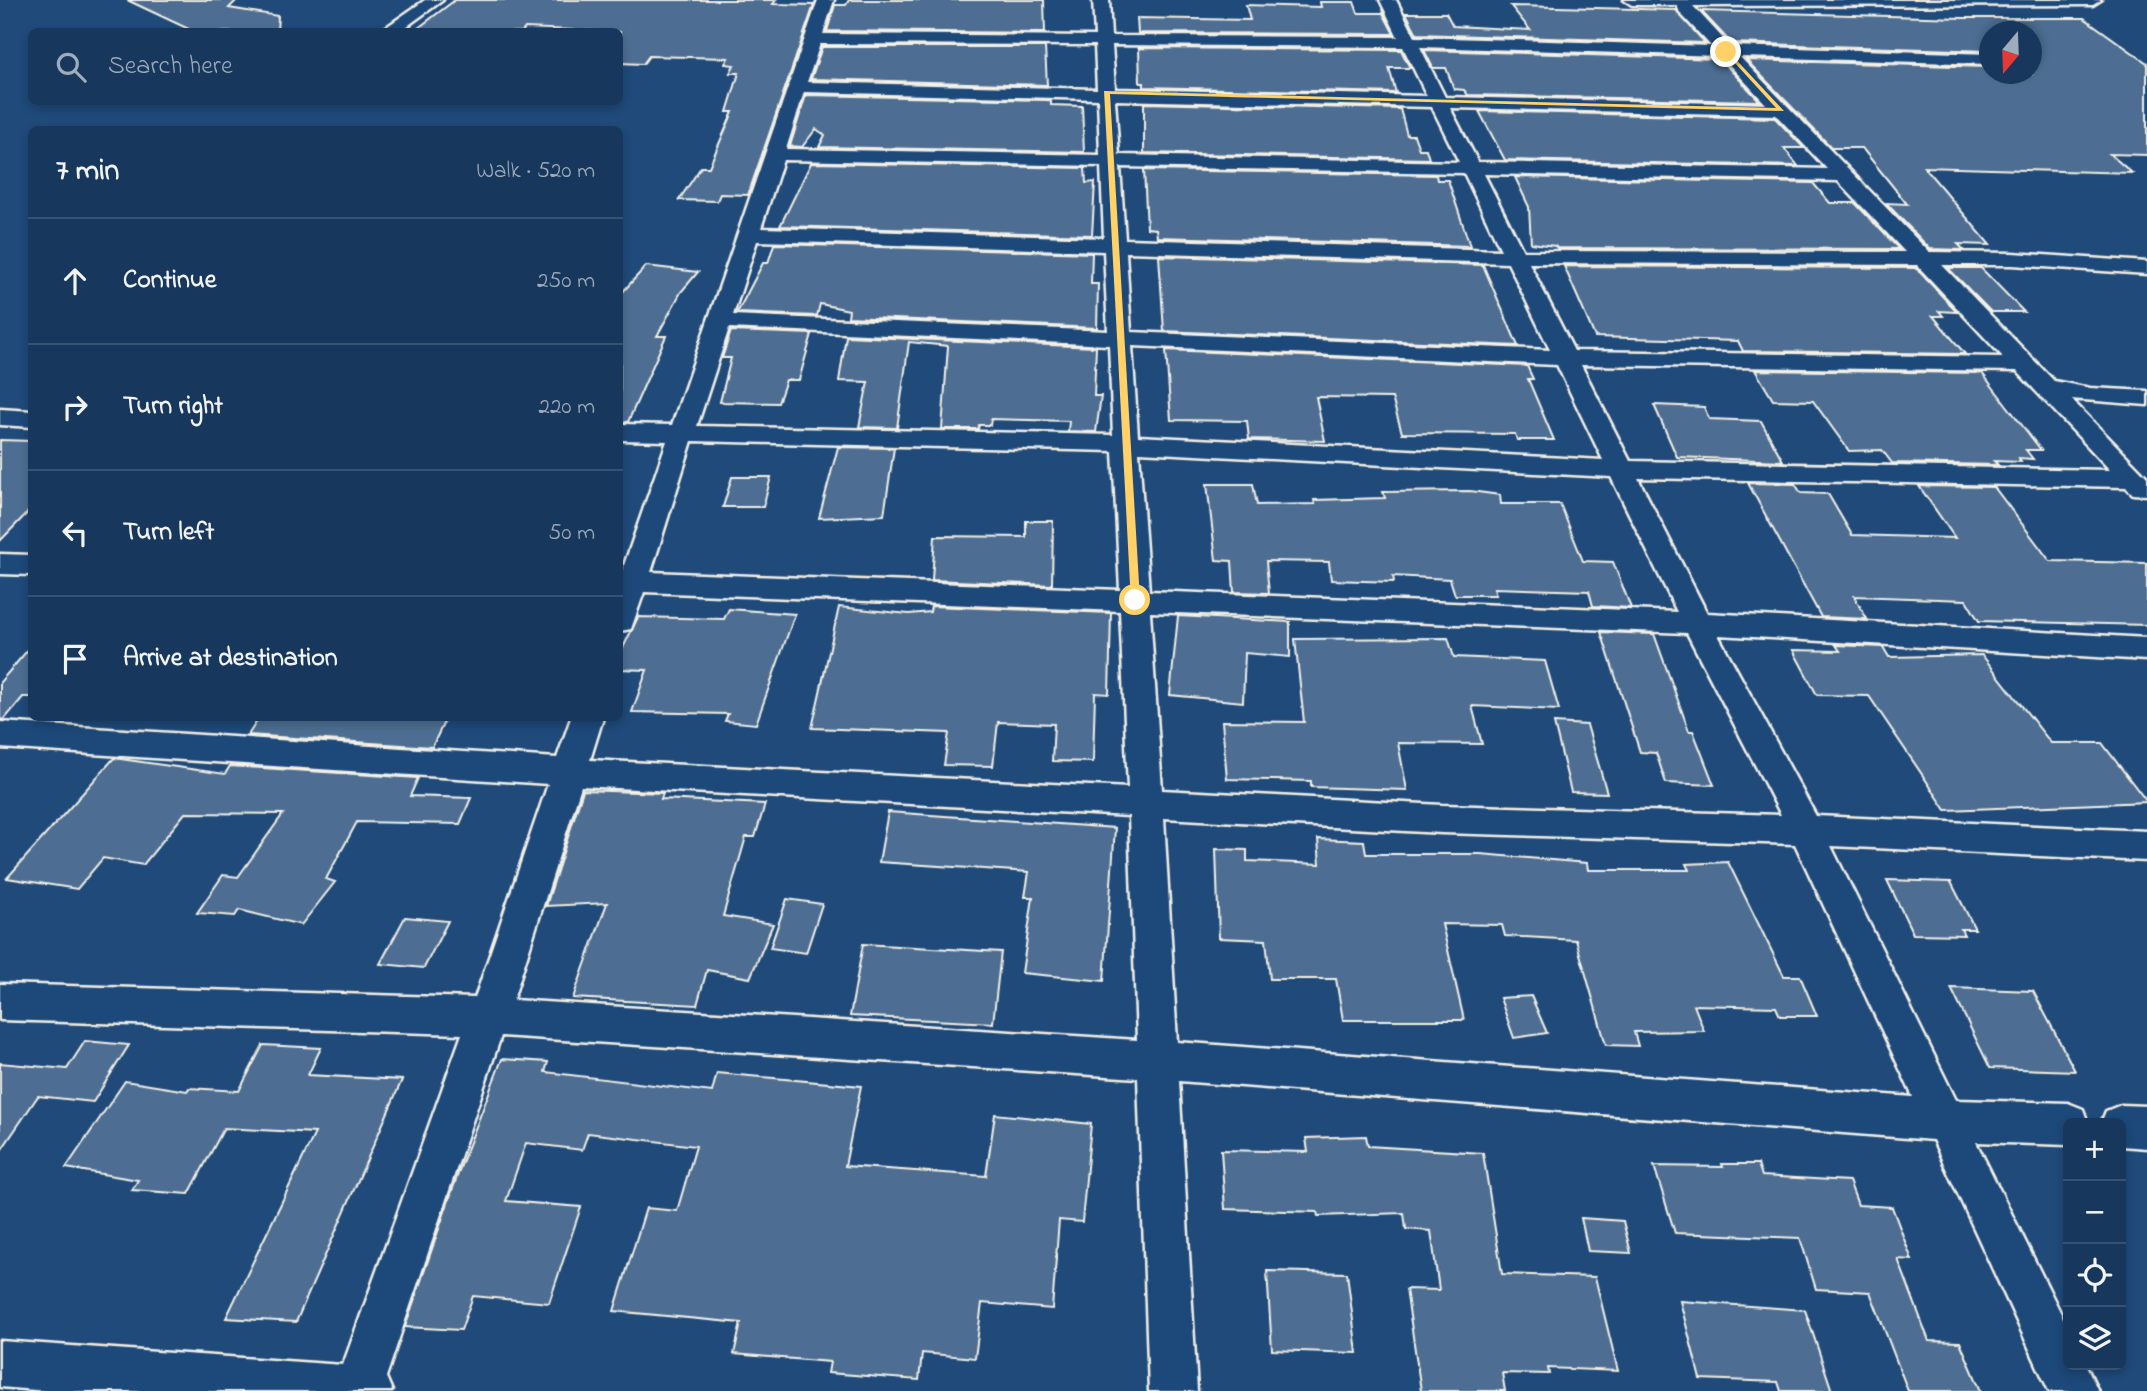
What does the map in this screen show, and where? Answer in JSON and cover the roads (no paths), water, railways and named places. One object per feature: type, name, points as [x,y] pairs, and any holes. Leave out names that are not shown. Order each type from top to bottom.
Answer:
[{"type":"street","points":[[393,28],[435,0]]},
{"type":"street","points":[[623,602],[626,582],[681,434],[826,0]]},
{"type":"street","points":[[1101,0],[1146,803],[1173,1391]]},
{"type":"street","points":[[1388,0],[1697,623],[1806,830],[2074,1391]]},
{"type":"street","points":[[1632,0],[2093,0]]},
{"type":"street","points":[[1684,1],[1686,10],[2140,486]]},
{"type":"street","points":[[813,39],[1103,38],[1408,42],[1979,59]]},
{"type":"street","points":[[796,87],[1106,92],[1439,103],[1781,110]]},
{"type":"street","points":[[774,154],[1843,175]]},
{"type":"street","points":[[748,234],[1515,257],[1925,261],[2012,259],[2147,268]]},
{"type":"street","points":[[719,321],[1565,358],[2024,364]]},
{"type":"street","points":[[2045,387],[2090,395],[2147,398]]},
{"type":"street","points":[[0,417],[28,419]]},
{"type":"street","points":[[623,432],[1126,443],[1621,469],[2140,486]]},
{"type":"street","points":[[0,565],[28,565]]},
{"type":"street","points":[[626,582],[1697,623],[2147,649]]},
{"type":"street","points":[[358,1390],[488,1017],[586,721]]},
{"type":"street","points":[[0,735],[569,772],[1441,819],[1806,830],[2147,846]]},
{"type":"street","points":[[0,1002],[488,1017],[1157,1060],[1943,1119],[2063,1124]]},
{"type":"street","points":[[2126,1126],[2147,1127]]},
{"type":"street","points":[[0,1364],[368,1391]]}]
